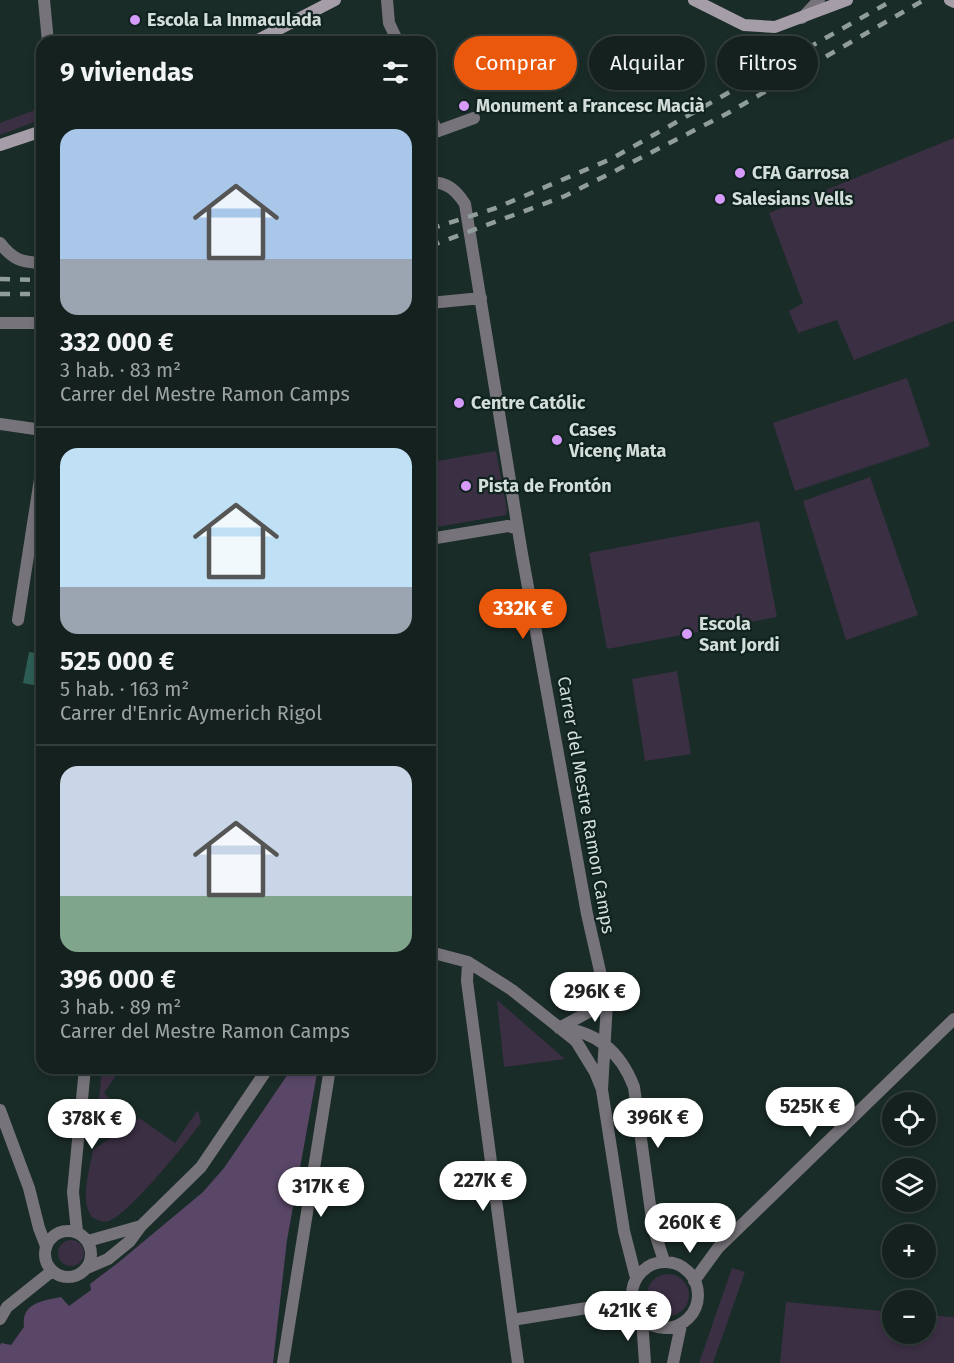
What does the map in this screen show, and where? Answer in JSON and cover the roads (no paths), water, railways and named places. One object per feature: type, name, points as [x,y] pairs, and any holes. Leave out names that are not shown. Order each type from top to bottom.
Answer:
[{"type":"street","points":[[44,0],[47,36]]},
{"type":"street","points":[[266,36],[335,0]]},
{"type":"street","points":[[387,0],[390,23],[395,36]]},
{"type":"street","points":[[694,0],[744,25],[775,27],[847,0]]},
{"type":"street","points":[[801,19],[819,0]]},
{"type":"street","points":[[950,0],[954,3]]},
{"type":"street","points":[[436,131],[474,118]]},
{"type":"street","points":[[0,145],[36,133]]},
{"type":"street","name":"Carrer del Mestre Ramon Camps","points":[[436,182],[456,190],[465,204],[518,529],[587,914],[607,1002],[602,1090],[624,1231],[636,1278],[632,1291],[633,1306]]},
{"type":"street","points":[[0,243],[11,256],[22,261],[36,262]]},
{"type":"street","points":[[436,302],[481,298]]},
{"type":"street","points":[[0,323],[36,323]]},
{"type":"street","points":[[0,424],[36,429]]},
{"type":"street","points":[[18,620],[36,504]]},
{"type":"street","points":[[436,538],[507,525],[518,529]]},
{"type":"street","points":[[436,954],[468,962],[512,990],[576,1041],[595,1072],[602,1090]]},
{"type":"street","points":[[468,962],[467,981],[518,1363]]},
{"type":"street","points":[[559,1028],[607,1002]]},
{"type":"street","points":[[694,1281],[718,1248],[954,1019]]},
{"type":"street","points":[[559,1028],[577,1029],[606,1046],[627,1069],[634,1087],[653,1227],[664,1262]]},
{"type":"street","points":[[76,1232],[73,1192],[84,1074]]},
{"type":"street","points":[[0,1110],[29,1188],[46,1246],[45,1258],[52,1271],[65,1277],[77,1276],[87,1268],[108,1259],[130,1241],[141,1226],[201,1167],[264,1074]]},
{"type":"street","points":[[283,1363],[329,1074]]},
{"type":"street","points":[[88,1241],[141,1226]]},
{"type":"street","points":[[46,1246],[54,1235],[61,1231],[76,1232],[88,1241],[92,1255],[87,1268]]},
{"type":"street","points":[[636,1278],[643,1269],[664,1262],[683,1267],[694,1281],[697,1301],[694,1310],[681,1325],[673,1363]]},
{"type":"street","points":[[0,1319],[8,1307],[52,1271]]},
{"type":"street","points":[[512,1320],[618,1303],[633,1306],[642,1319],[654,1326],[662,1328],[681,1325]]},
{"type":"street","points":[[642,1319],[645,1363]]},
{"type":"railway","points":[[436,227],[496,208],[611,159],[893,0]]},
{"type":"railway","points":[[436,244],[565,196],[728,113],[924,0]]},
{"type":"railway","points":[[0,279],[36,280]]},
{"type":"railway","points":[[0,294],[36,294]]},
{"type":"place","name":"Escola La Inmaculada","points":[[135,20]]},
{"type":"place","name":"Monument a Francesc Macià","points":[[464,106]]},
{"type":"place","name":"CFA Garrosa","points":[[740,173]]},
{"type":"place","name":"Salesians Vells","points":[[720,199]]},
{"type":"place","name":"Centre Católic","points":[[459,403]]},
{"type":"place","name":"Cases Vicenç Mata","points":[[557,440]]},
{"type":"place","name":"Pista de Frontón","points":[[466,486]]},
{"type":"place","name":"Escola Sant Jordi","points":[[687,634]]}]
